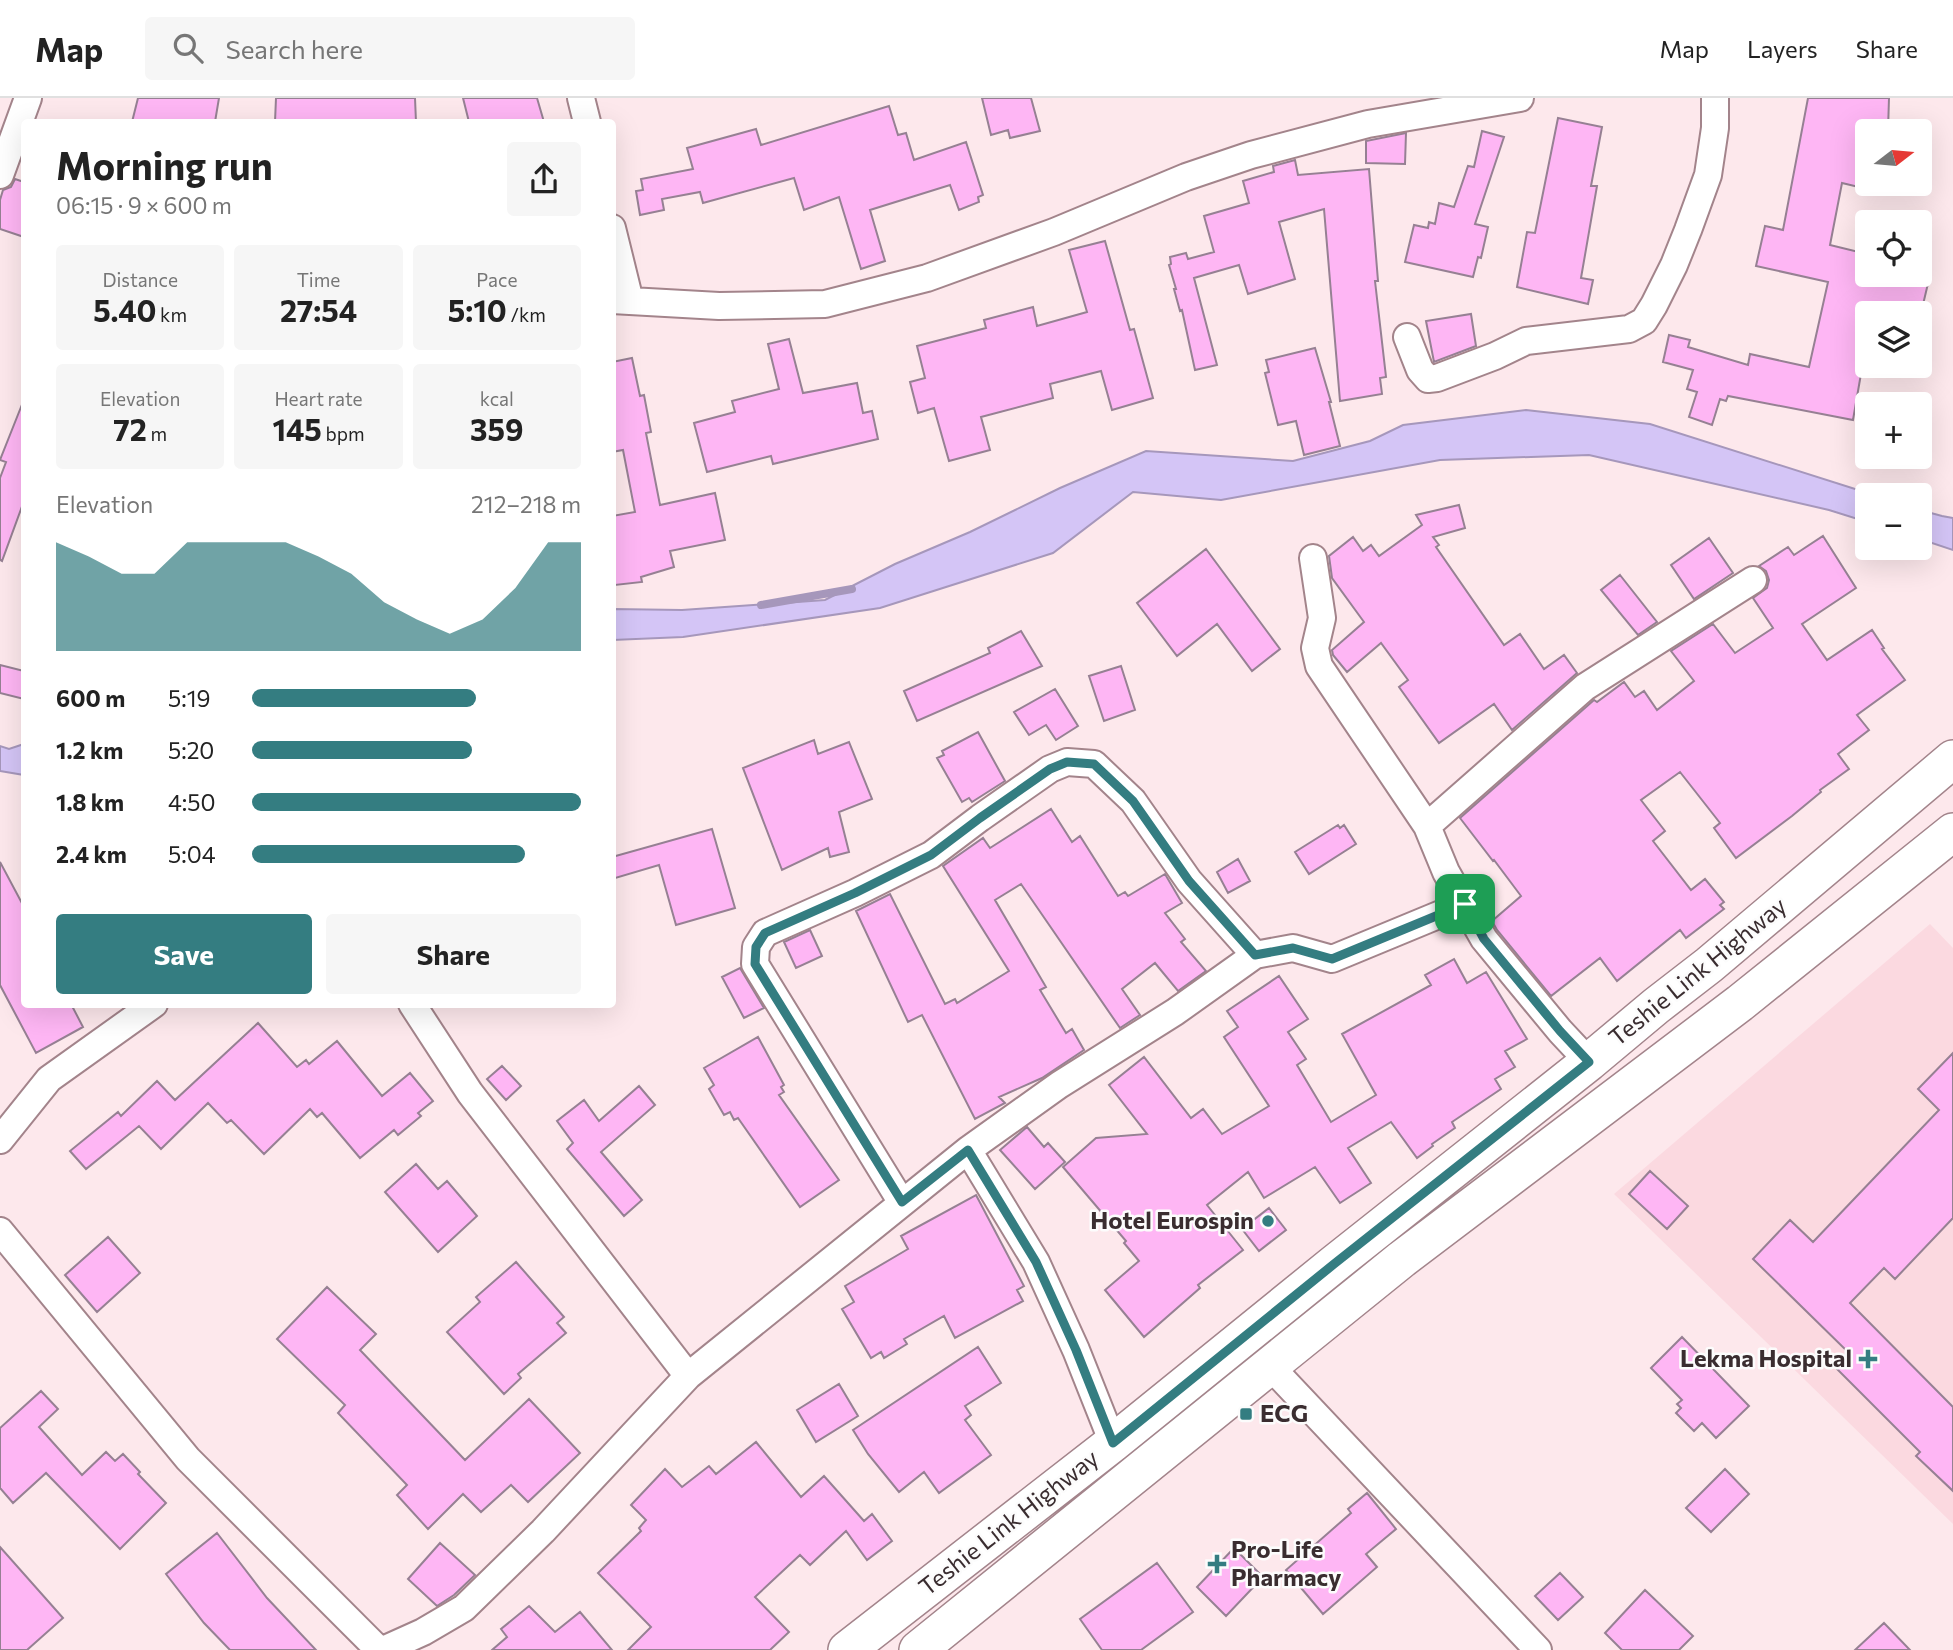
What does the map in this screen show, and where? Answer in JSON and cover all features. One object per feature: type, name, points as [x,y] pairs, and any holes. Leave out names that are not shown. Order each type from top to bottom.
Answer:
[{"type":"main road","name":"Teshie Link Highway","points":[[847,1650],[1113,1443],[1589,1062],[1709,965],[1953,759]]},
{"type":"main road","name":"Teshie Link Highway","points":[[918,1650],[1402,1259],[1740,1003],[1953,832]]},
{"type":"street","points":[[0,174],[28,98]]},
{"type":"street","points":[[581,98],[586,119]]},
{"type":"street","points":[[616,260],[621,300],[719,306],[825,304],[927,278],[1054,232],[1186,177],[1251,155],[1368,124],[1520,98]]},
{"type":"street","points":[[1407,337],[1420,370],[1428,379],[1495,356],[1526,341],[1629,329],[1644,321],[1674,265],[1708,175],[1715,128],[1715,98]]},
{"type":"street","points":[[1313,558],[1322,618],[1315,648],[1319,666],[1427,826],[1446,872],[1484,939],[1589,1062]]},
{"type":"street","points":[[1427,826],[1585,687],[1754,580]]},
{"type":"street","points":[[902,1202],[755,964],[756,947],[765,933],[931,855],[1050,769],[1067,762],[1094,764],[1133,801],[1189,881],[1255,955]]},
{"type":"street","points":[[0,1231],[188,1459],[381,1650],[423,1632],[464,1608],[543,1531],[688,1376],[968,1150],[1059,1085],[1175,1012],[1255,955],[1293,948],[1332,959],[1465,904]]},
{"type":"street","points":[[0,1140],[49,1079],[148,1008]]},
{"type":"street","points":[[415,1008],[470,1093],[688,1376]]},
{"type":"street","points":[[968,1150],[1036,1262],[1076,1350],[1113,1443]]},
{"type":"street","points":[[1270,1366],[1538,1650]]},
{"type":"shaded area","points":[[1526,410],[1650,424],[1855,489],[1855,518],[1589,455],[1440,460],[1221,500],[1133,492],[1053,553],[880,608],[683,637],[616,640],[616,609],[682,610],[825,600],[895,564],[1146,451],[1293,461],[1370,441],[1403,425]]},
{"type":"shaded area","points":[[1932,513],[1953,518],[1953,550],[1932,543]]},
{"type":"shaded area","points":[[21,745],[21,774],[0,771],[0,746],[9,749]]},
{"type":"shaded area","name":"Lekma Hospital","points":[[1930,924],[1953,948],[1953,1524],[1614,1194]]},
{"type":"building","points":[[138,98],[219,98],[216,119],[133,119]]},
{"type":"building","points":[[276,98],[415,98],[416,119],[275,119]]},
{"type":"building","points":[[463,98],[537,98],[543,119],[468,119]]},
{"type":"building","points":[[982,98],[1031,98],[1040,131],[1010,138],[1008,130],[991,135]]},
{"type":"building","points":[[1808,98],[1889,98],[1888,119],[1855,119],[1855,186],[1842,183],[1830,245],[1855,251],[1855,287],[1927,287],[1924,301],[1855,301],[1855,378],[1860,378],[1858,392],[1855,392],[1853,420],[1728,396],[1726,401],[1720,399],[1712,425],[1689,417],[1697,392],[1687,389],[1693,370],[1663,362],[1669,335],[1690,340],[1688,347],[1748,365],[1750,354],[1809,367],[1828,282],[1756,266],[1765,226],[1783,230]]},
{"type":"building","points":[[889,106],[898,135],[906,133],[914,160],[966,142],[983,195],[978,197],[979,202],[959,210],[950,185],[870,210],[885,261],[861,269],[839,197],[804,210],[794,178],[703,203],[700,192],[662,199],[664,210],[640,215],[636,191],[643,190],[641,179],[693,169],[687,148],[756,129],[761,145]]},
{"type":"building","points":[[1558,118],[1602,127],[1591,186],[1597,186],[1581,278],[1593,280],[1588,304],[1517,287],[1527,232],[1535,233]]},
{"type":"building","points":[[1482,131],[1504,137],[1475,224],[1488,227],[1481,258],[1478,257],[1473,277],[1405,262],[1414,225],[1428,228],[1429,222],[1435,224],[1439,203],[1454,207],[1468,166],[1474,167]]},
{"type":"building","points":[[1406,133],[1405,164],[1366,163],[1366,141]]},
{"type":"building","points":[[1295,160],[1298,175],[1369,169],[1378,281],[1375,281],[1386,377],[1380,378],[1382,394],[1340,401],[1324,209],[1279,222],[1295,279],[1248,294],[1239,265],[1194,278],[1217,365],[1195,370],[1182,310],[1180,311],[1174,289],[1170,257],[1186,253],[1188,259],[1214,252],[1204,216],[1249,203],[1243,181],[1274,172],[1273,166]]},
{"type":"building","points":[[15,179],[21,181],[21,236],[0,229],[0,200],[3,190],[11,187]]},
{"type":"building","points":[[1105,241],[1130,330],[1134,329],[1153,398],[1112,410],[1101,371],[1050,384],[1053,398],[981,417],[990,450],[949,461],[934,408],[918,413],[910,382],[925,378],[917,346],[986,328],[984,320],[1033,307],[1037,326],[1087,312],[1069,250]]},
{"type":"building","points":[[1471,314],[1476,346],[1434,362],[1426,321]]},
{"type":"building","points":[[789,339],[803,393],[857,383],[863,413],[872,411],[878,439],[773,464],[771,456],[707,472],[694,423],[735,412],[732,401],[779,389],[768,344]]},
{"type":"building","points":[[1315,348],[1331,402],[1340,446],[1304,455],[1296,421],[1278,425],[1265,373],[1269,372],[1266,360]]},
{"type":"building","points":[[632,358],[640,396],[644,395],[651,432],[646,433],[660,505],[715,493],[725,540],[670,551],[674,567],[641,577],[642,582],[616,585],[616,515],[635,512],[623,450],[616,451],[616,361]]},
{"type":"building","points":[[21,407],[21,509],[2,561],[0,478],[6,462],[0,460]]},
{"type":"building","points":[[1459,505],[1465,528],[1433,537],[1439,545],[1436,547],[1504,645],[1520,634],[1544,669],[1564,655],[1577,673],[1512,730],[1494,704],[1439,743],[1399,687],[1408,680],[1381,643],[1347,672],[1333,655],[1332,650],[1364,622],[1332,578],[1329,556],[1353,537],[1363,551],[1371,545],[1379,556],[1422,525],[1416,515]]},
{"type":"building","points":[[1823,536],[1856,588],[1802,624],[1827,660],[1872,630],[1884,648],[1882,649],[1905,680],[1857,715],[1869,730],[1838,754],[1849,769],[1736,858],[1714,828],[1720,823],[1680,772],[1641,800],[1665,831],[1653,841],[1691,890],[1705,879],[1724,902],[1720,905],[1724,909],[1686,938],[1680,930],[1617,981],[1600,958],[1551,996],[1492,921],[1521,896],[1460,818],[1594,700],[1597,702],[1624,682],[1635,697],[1644,691],[1657,710],[1694,681],[1671,651],[1713,624],[1735,653],[1773,628],[1753,598],[1767,588],[1769,580],[1766,571],[1759,566],[1788,547],[1794,555]]},
{"type":"building","points":[[1709,538],[1733,573],[1694,599],[1671,565]]},
{"type":"building","points":[[1206,549],[1280,649],[1252,671],[1217,624],[1177,656],[1137,603]]},
{"type":"building","points":[[1620,575],[1657,622],[1638,635],[1601,590]]},
{"type":"building","points":[[1021,631],[1042,666],[917,721],[904,691],[990,653],[988,648]]},
{"type":"building","points":[[0,665],[21,670],[21,698],[0,693]]},
{"type":"building","points":[[1121,666],[1135,710],[1104,721],[1089,676]]},
{"type":"building","points":[[1055,689],[1078,726],[1056,740],[1046,725],[1029,735],[1014,712]]},
{"type":"building","points":[[978,732],[1005,781],[972,802],[969,798],[962,802],[937,758],[944,755],[942,751]]},
{"type":"building","points":[[814,740],[818,754],[849,742],[872,799],[839,812],[849,852],[830,857],[828,848],[782,870],[743,768]]},
{"type":"building","points":[[1051,809],[1072,842],[1080,836],[1118,896],[1125,892],[1128,896],[1165,874],[1182,903],[1165,913],[1185,939],[1181,942],[1206,971],[1178,991],[1155,963],[1122,989],[1140,1015],[1120,1028],[1021,884],[995,900],[1046,987],[1040,990],[1066,1033],[1072,1029],[1084,1050],[1042,1078],[999,1097],[1005,1103],[975,1119],[922,1015],[908,1022],[856,911],[890,894],[945,1004],[955,999],[957,1003],[1009,971],[943,866],[983,838],[990,848]]},
{"type":"building","points":[[1338,825],[1340,828],[1344,825],[1356,844],[1309,874],[1295,852]]},
{"type":"building","points":[[712,829],[735,908],[676,925],[659,865],[616,878],[616,856]]},
{"type":"building","points":[[1238,859],[1250,881],[1228,893],[1217,872]]},
{"type":"building","points":[[0,862],[21,901],[21,1008],[73,1008],[83,1027],[36,1053],[0,985]]},
{"type":"building","points":[[810,930],[822,956],[796,968],[784,942]]},
{"type":"building","points":[[1454,959],[1467,983],[1486,972],[1527,1039],[1505,1051],[1515,1067],[1495,1079],[1501,1089],[1452,1122],[1455,1128],[1417,1158],[1391,1122],[1348,1148],[1371,1183],[1340,1203],[1315,1167],[1264,1198],[1248,1172],[1207,1205],[1243,1250],[1198,1285],[1200,1288],[1144,1337],[1105,1290],[1139,1261],[1124,1243],[1126,1241],[1063,1167],[1096,1138],[1147,1134],[1109,1085],[1144,1057],[1191,1118],[1203,1109],[1222,1134],[1269,1106],[1224,1037],[1238,1027],[1227,1011],[1279,976],[1308,1019],[1288,1032],[1306,1059],[1297,1065],[1331,1122],[1376,1095],[1342,1034],[1431,985],[1425,975]]},
{"type":"building","points":[[740,968],[764,1008],[744,1018],[722,977]]},
{"type":"building","points":[[258,1023],[297,1067],[306,1060],[309,1064],[337,1041],[382,1096],[410,1073],[433,1101],[418,1113],[421,1116],[398,1135],[394,1130],[360,1158],[322,1113],[317,1117],[310,1109],[264,1154],[231,1120],[227,1123],[208,1103],[161,1149],[139,1126],[86,1169],[70,1151],[118,1112],[121,1116],[157,1081],[175,1100]]},
{"type":"building","points":[[758,1037],[784,1085],[781,1087],[784,1092],[779,1095],[839,1180],[800,1207],[738,1118],[734,1120],[730,1112],[724,1115],[709,1089],[714,1085],[704,1068]]},
{"type":"building","points":[[1953,1053],[1953,1218],[1895,1279],[1884,1268],[1850,1303],[1953,1407],[1953,1491],[1916,1456],[1920,1452],[1835,1367],[1849,1353],[1753,1259],[1790,1220],[1813,1242],[1939,1110],[1918,1089]]},
{"type":"building","points":[[502,1066],[521,1086],[506,1100],[487,1079]]},
{"type":"building","points":[[639,1086],[655,1105],[601,1152],[642,1200],[624,1216],[567,1149],[573,1143],[557,1121],[584,1100],[599,1121]]},
{"type":"building","points":[[1027,1127],[1044,1147],[1048,1143],[1065,1162],[1035,1189],[1000,1150]]},
{"type":"building","points":[[416,1164],[438,1189],[447,1181],[477,1216],[438,1252],[385,1192]]},
{"type":"building","points":[[1650,1171],[1688,1206],[1667,1229],[1629,1194]]},
{"type":"building","points":[[976,1195],[1024,1286],[1017,1290],[1023,1301],[955,1338],[944,1316],[904,1339],[907,1344],[884,1358],[881,1352],[871,1358],[842,1309],[854,1302],[845,1286],[908,1249],[901,1236]]},
{"type":"building","points":[[1269,1208],[1286,1230],[1259,1251],[1242,1229]]},
{"type":"building","points":[[108,1237],[140,1273],[97,1312],[65,1275]]},
{"type":"building","points":[[516,1262],[564,1317],[557,1323],[566,1333],[518,1374],[521,1378],[504,1394],[447,1332],[480,1302],[476,1297]]},
{"type":"building","points":[[327,1287],[376,1334],[360,1350],[465,1460],[529,1399],[580,1453],[528,1502],[511,1485],[481,1512],[463,1494],[428,1529],[397,1495],[407,1485],[338,1413],[345,1405],[277,1339]]},
{"type":"building","points":[[1682,1337],[1749,1406],[1716,1438],[1702,1423],[1694,1431],[1676,1413],[1681,1408],[1677,1404],[1682,1400],[1651,1368]]},
{"type":"building","points":[[978,1347],[1001,1383],[965,1406],[971,1415],[965,1420],[991,1455],[939,1493],[924,1472],[899,1492],[868,1454],[853,1430]]},
{"type":"building","points":[[839,1384],[858,1416],[816,1442],[797,1410]]},
{"type":"building","points":[[41,1391],[58,1409],[39,1427],[82,1475],[106,1452],[115,1461],[123,1454],[166,1503],[120,1549],[46,1473],[13,1503],[0,1488],[0,1428]]},
{"type":"building","points":[[756,1442],[801,1497],[824,1476],[864,1521],[872,1514],[892,1541],[867,1560],[846,1531],[810,1565],[800,1555],[755,1597],[789,1632],[770,1650],[628,1650],[651,1627],[598,1573],[641,1531],[639,1528],[646,1520],[631,1505],[665,1469],[682,1487],[709,1466],[716,1474]]},
{"type":"building","points":[[1725,1469],[1749,1494],[1711,1532],[1686,1508]]},
{"type":"building","points":[[1367,1493],[1396,1529],[1366,1554],[1377,1567],[1323,1614],[1286,1570],[1351,1513],[1348,1509]]},
{"type":"building","points":[[217,1533],[267,1598],[316,1650],[230,1650],[204,1623],[166,1574]]},
{"type":"building","points":[[440,1543],[475,1575],[454,1595],[437,1606],[408,1579]]},
{"type":"building","points":[[0,1547],[63,1618],[27,1650],[0,1650]]},
{"type":"building","points":[[1234,1548],[1263,1577],[1226,1616],[1197,1587]]},
{"type":"building","points":[[1157,1563],[1193,1612],[1141,1650],[1102,1650],[1080,1619]]},
{"type":"building","points":[[1560,1573],[1583,1597],[1558,1620],[1535,1596]]},
{"type":"building","points":[[1645,1590],[1693,1636],[1679,1650],[1622,1650],[1605,1633]]},
{"type":"building","points":[[529,1606],[555,1632],[580,1612],[612,1650],[492,1650],[507,1637],[501,1629]]},
{"type":"building","points":[[1884,1623],[1910,1650],[1855,1650]]},
{"type":"waterway","points":[[761,605],[852,589]]},
{"type":"place","name":"Hotel Eurospin","points":[[1268,1221]]},
{"type":"place","name":"Lekma Hospital","points":[[1868,1359]]},
{"type":"place","name":"ECG","points":[[1246,1414]]},
{"type":"place","name":"Pro-Life Pharmacy","points":[[1217,1564]]},
{"type":"route","points":[[1067,762],[1094,764],[1133,801],[1189,881],[1255,955],[1293,948],[1332,959],[1465,904],[1484,939],[1589,1062],[1113,1443],[1076,1350],[1036,1262],[968,1150],[902,1202],[755,964],[756,947],[765,933],[931,855],[1050,769],[1067,762]]}]
